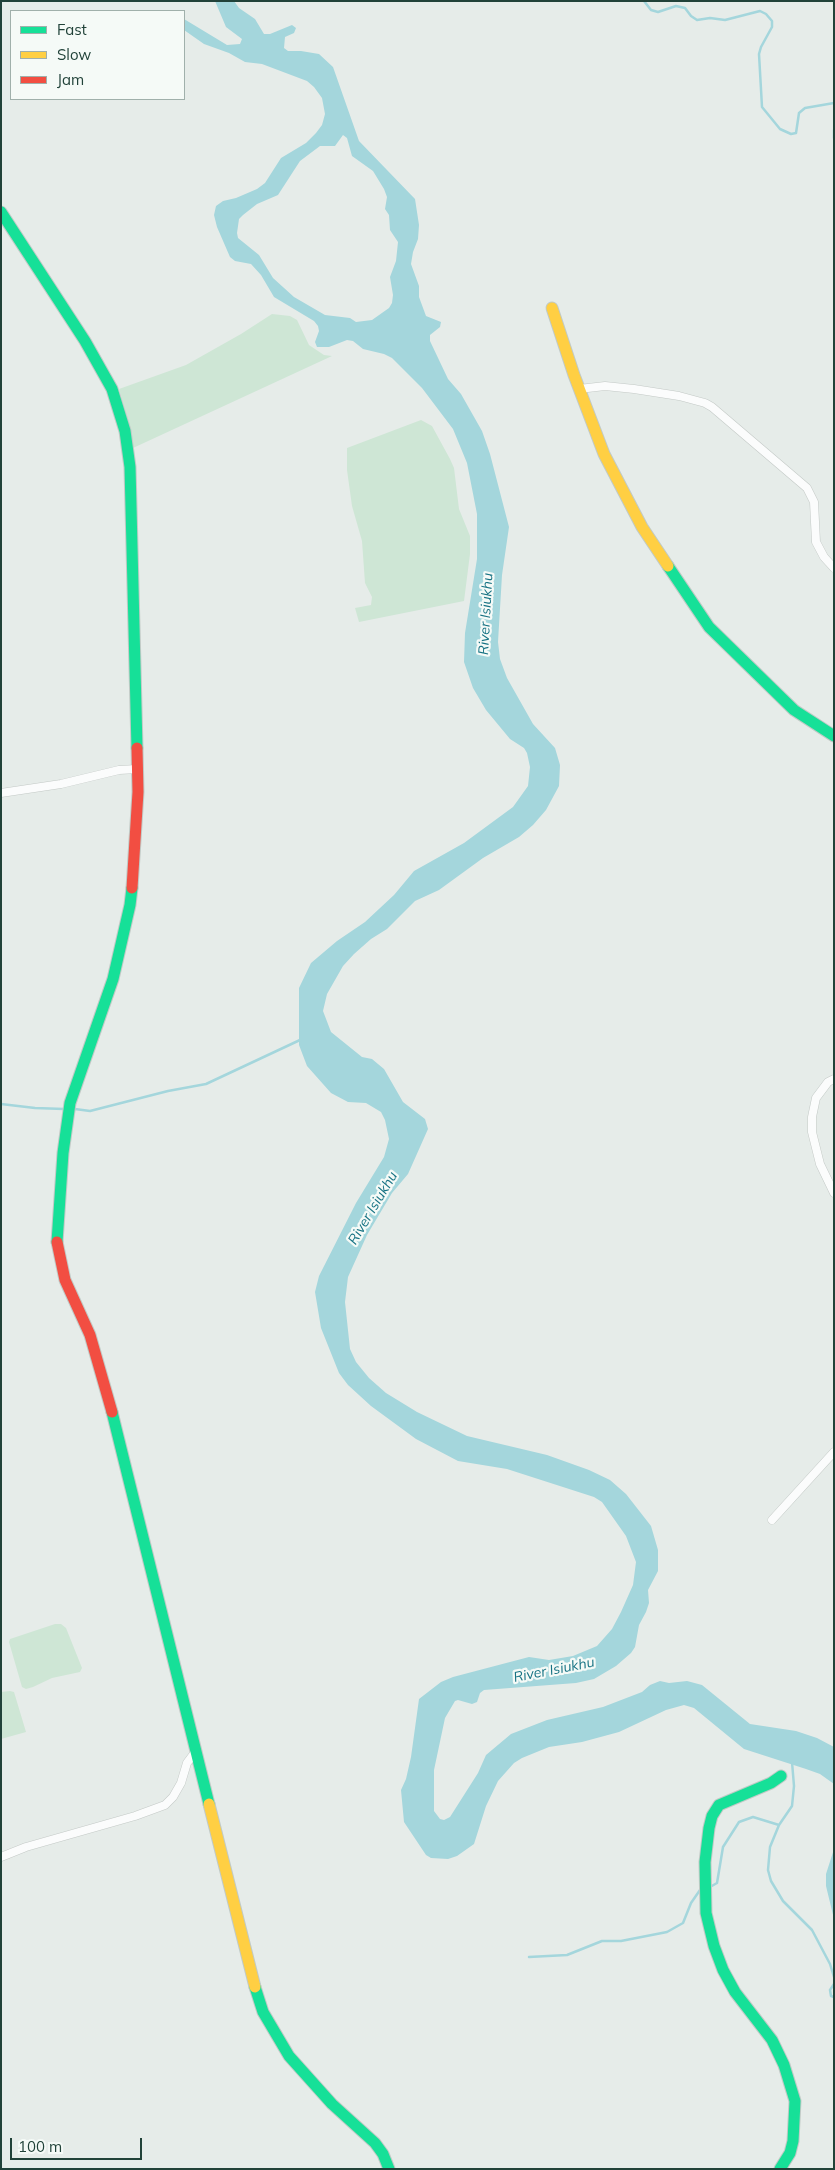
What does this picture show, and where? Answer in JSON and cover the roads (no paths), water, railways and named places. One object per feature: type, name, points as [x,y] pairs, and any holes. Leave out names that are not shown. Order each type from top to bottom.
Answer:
[{"type":"street","points":[[1,212],[112,389],[124,430],[130,467],[137,769],[136,840],[130,905],[113,979],[70,1103],[62,1161],[57,1242],[65,1280],[90,1335],[121,1441],[252,1978],[263,2012],[289,2056],[332,2104],[375,2143],[383,2154],[389,2169]]},
{"type":"street","points":[[552,308],[579,389],[604,454],[642,527],[709,627],[794,710],[834,736]]},
{"type":"street","points":[[579,389],[605,386],[634,389],[679,396],[705,403],[712,407],[807,488],[814,502],[816,542],[824,557],[834,568]]},
{"type":"street","points":[[1,793],[61,784],[119,770],[137,769]]},
{"type":"street","points":[[834,1079],[828,1082],[816,1098],[812,1117],[812,1132],[820,1164],[834,1193]]},
{"type":"street","points":[[772,1520],[834,1452]]},
{"type":"street","points":[[1,1857],[165,1805],[173,1797],[181,1783],[186,1763],[196,1751]]},
{"type":"street","points":[[780,2169],[790,2153],[793,2141],[795,2101],[784,2065],[772,2040],[735,1992],[723,1970],[714,1946],[706,1913],[705,1888],[709,1828],[712,1816],[719,1805],[771,1783],[781,1776]]},
{"type":"water","name":"River Isiukhu","points":[[215,1],[234,1],[239,8],[255,19],[264,34],[270,34],[292,25],[296,28],[294,33],[285,37],[284,48],[288,51],[319,54],[333,67],[359,141],[415,199],[419,225],[418,239],[411,264],[419,286],[419,297],[426,316],[441,322],[440,327],[430,335],[430,341],[448,379],[461,394],[482,431],[509,527],[502,575],[498,642],[500,659],[507,678],[533,724],[555,748],[560,765],[559,786],[546,810],[533,825],[519,837],[483,858],[439,890],[415,901],[387,929],[371,939],[354,954],[343,966],[327,994],[323,1011],[331,1032],[362,1057],[372,1059],[384,1069],[403,1102],[425,1119],[428,1129],[408,1174],[392,1193],[367,1235],[348,1277],[345,1302],[350,1349],[356,1362],[369,1378],[386,1393],[417,1412],[467,1436],[547,1455],[589,1470],[610,1480],[626,1494],[651,1526],[658,1550],[658,1571],[648,1590],[649,1603],[639,1625],[635,1647],[616,1666],[594,1679],[576,1683],[484,1690],[480,1693],[477,1702],[472,1704],[458,1700],[455,1701],[445,1718],[434,1770],[434,1811],[440,1819],[444,1820],[450,1817],[478,1773],[486,1755],[511,1734],[547,1720],[603,1707],[642,1692],[650,1685],[660,1681],[669,1683],[687,1681],[702,1685],[750,1724],[796,1731],[817,1738],[834,1747],[834,1784],[820,1774],[744,1749],[694,1708],[684,1705],[666,1710],[619,1732],[582,1742],[549,1747],[514,1763],[498,1781],[486,1806],[474,1844],[457,1856],[448,1859],[431,1858],[426,1855],[404,1822],[401,1790],[406,1779],[411,1757],[419,1699],[441,1682],[453,1677],[529,1657],[549,1660],[573,1656],[597,1646],[612,1629],[621,1612],[633,1585],[636,1562],[626,1536],[602,1502],[594,1497],[507,1469],[458,1461],[416,1439],[371,1406],[348,1385],[339,1373],[321,1328],[315,1292],[319,1276],[356,1203],[384,1157],[389,1139],[385,1120],[381,1112],[366,1103],[348,1102],[331,1093],[307,1066],[299,1045],[299,988],[311,963],[337,941],[365,922],[394,895],[414,871],[464,843],[513,807],[528,786],[530,767],[524,748],[510,739],[486,710],[473,688],[464,662],[465,633],[477,559],[477,514],[467,463],[453,429],[422,388],[392,358],[363,349],[353,341],[347,340],[329,347],[317,347],[315,342],[319,331],[314,321],[274,297],[261,275],[251,264],[235,261],[230,257],[217,227],[214,215],[216,206],[223,201],[257,189],[265,183],[281,158],[306,143],[316,133],[322,125],[325,114],[322,98],[307,81],[262,64],[245,62],[229,53],[204,44],[185,31],[185,20],[227,45],[240,44],[242,39],[226,27]],"holes":[[[343,135],[347,138],[352,156],[373,171],[384,189],[387,197],[385,209],[389,215],[390,230],[398,242],[396,261],[390,277],[393,295],[392,303],[389,308],[372,320],[356,322],[350,318],[325,315],[294,297],[273,278],[259,255],[238,238],[237,233],[239,219],[257,204],[278,195],[300,161],[320,146],[335,146]]]},
{"type":"water","points":[[834,1849],[834,1919],[826,1886],[826,1874]]},
{"type":"waterway","points":[[644,1],[651,10],[658,12],[676,6],[685,8],[697,20],[710,18],[725,20],[760,11],[766,14],[772,21],[772,27],[759,54],[762,107],[780,129],[791,134],[796,133],[799,113],[805,108],[834,103]]},
{"type":"waterway","points":[[834,130],[834,138]]},
{"type":"waterway","points":[[75,1109],[90,1111],[168,1091],[206,1084],[300,1040]]},
{"type":"waterway","points":[[1,1104],[64,1109]]},
{"type":"waterway","points":[[792,1762],[794,1786],[792,1806],[779,1825],[770,1847],[768,1870],[771,1881],[783,1901],[812,1930],[830,1964],[834,1977]]},
{"type":"waterway","points":[[710,1887],[717,1883],[723,1847],[739,1822],[753,1817],[779,1825]]},
{"type":"waterway","points":[[529,1957],[567,1955],[602,1941],[621,1941],[667,1932],[683,1923],[691,1903],[700,1890]]},
{"type":"waterway","points":[[834,1984],[830,1990],[831,1996],[834,1997]]}]
